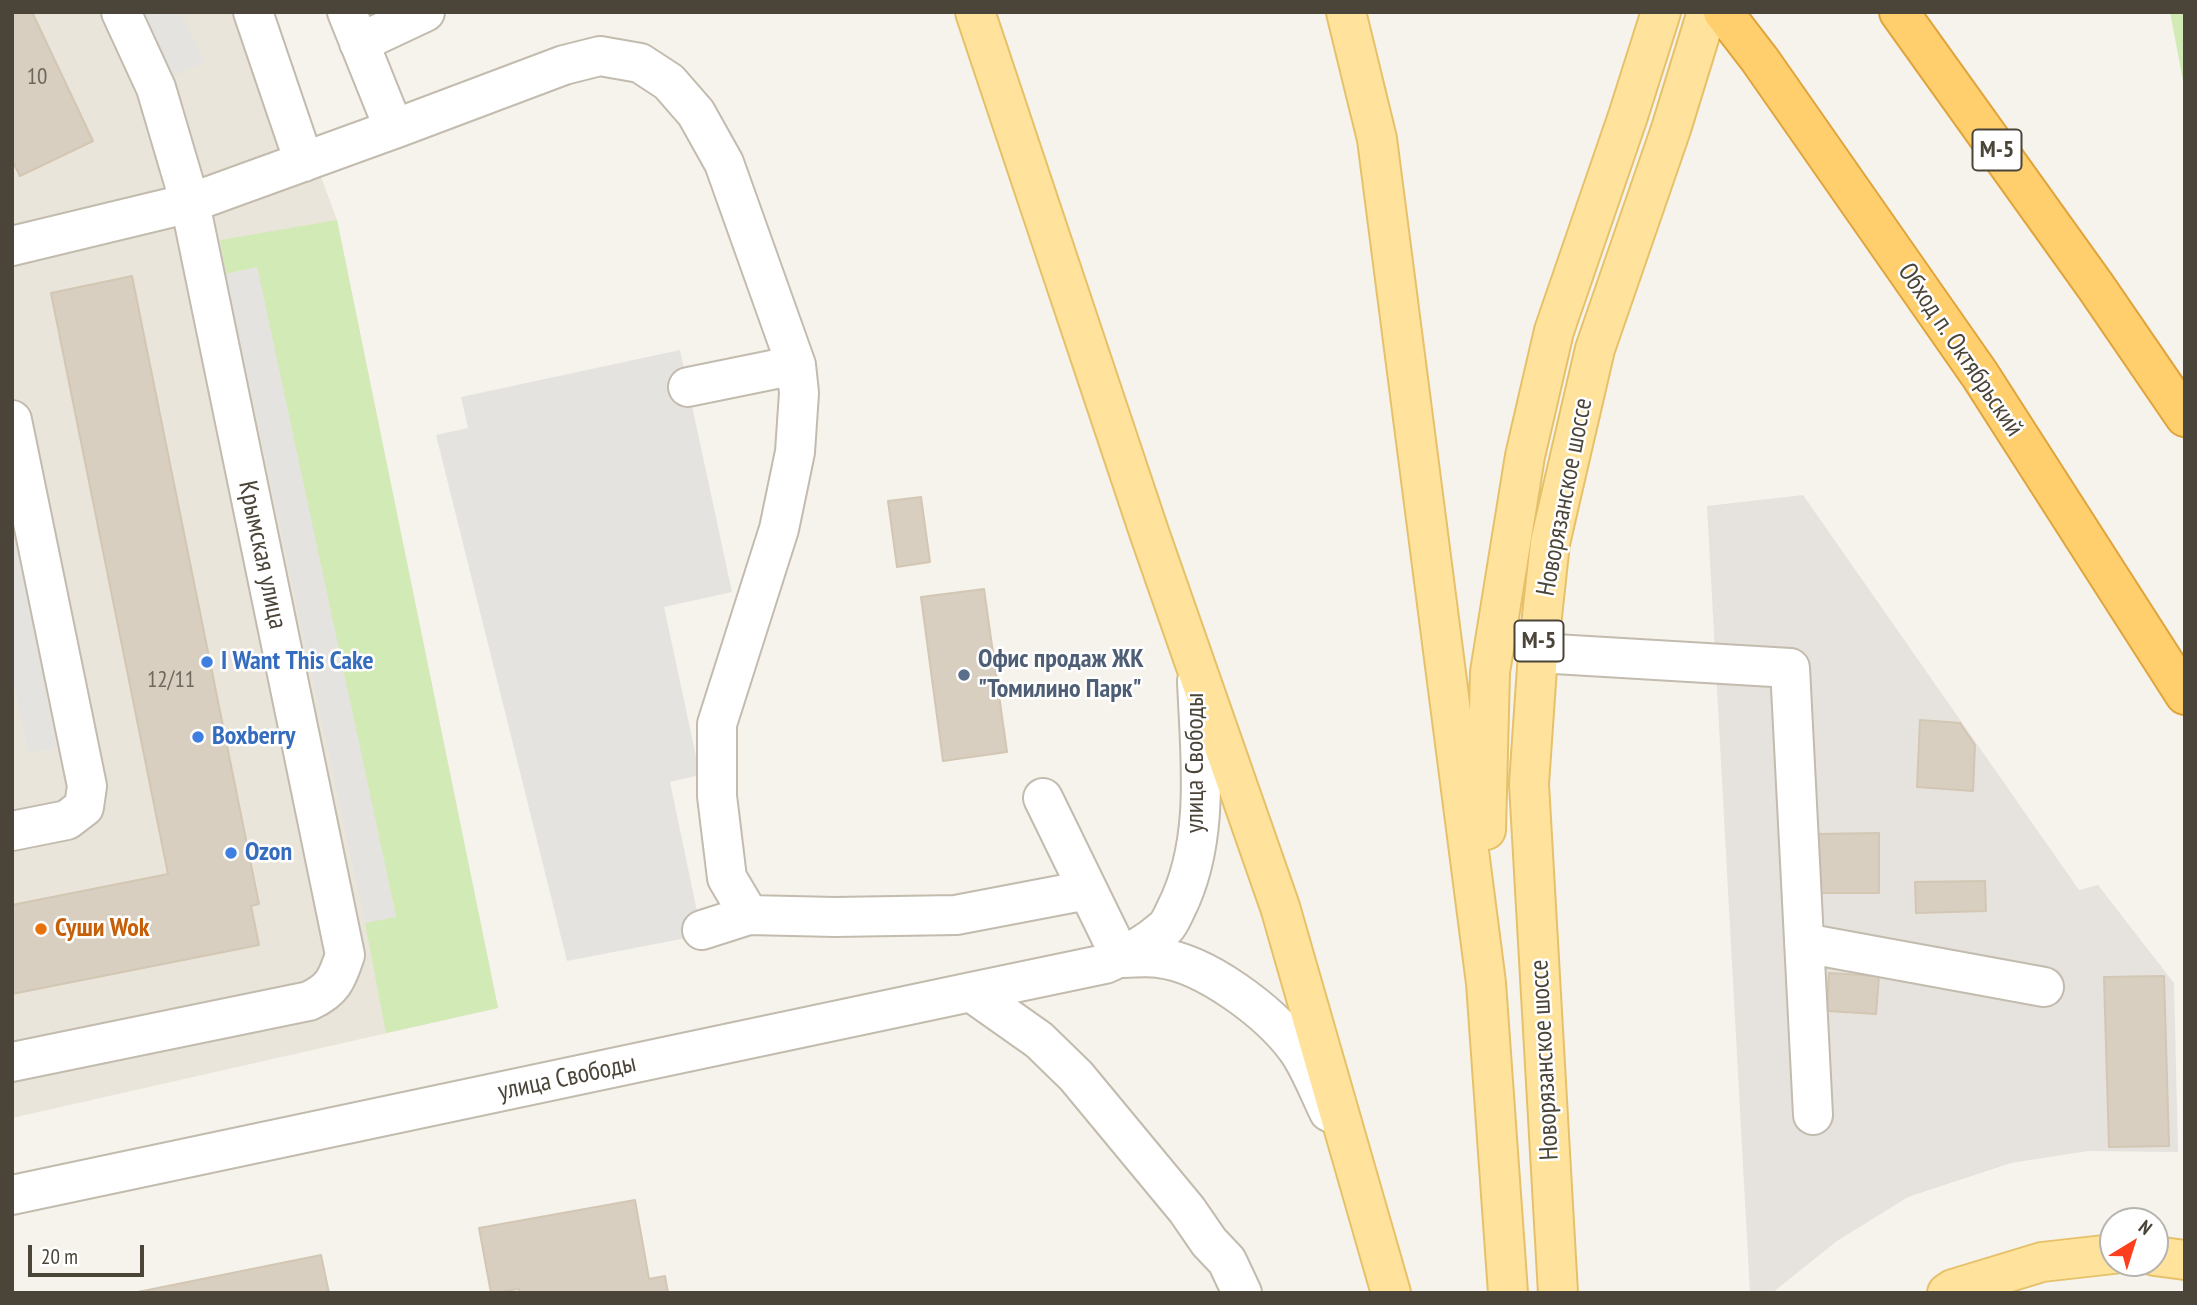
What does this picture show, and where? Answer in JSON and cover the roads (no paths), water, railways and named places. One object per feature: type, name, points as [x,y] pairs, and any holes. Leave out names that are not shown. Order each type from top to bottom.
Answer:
[{"type":"highway","name":"Обход п. Октябрьский","points":[[1723,12],[1760,60],[1980,375],[2185,695]]},
{"type":"highway","name":"М-5","points":[[1899,12],[2096,287],[2185,417]]},
{"type":"main road","points":[[975,12],[1280,907],[1391,1293]]},
{"type":"main road","points":[[1346,12],[1377,139],[1486,983],[1508,1293]]},
{"type":"main road","points":[[1486,983],[1485,850],[1490,672],[1525,456],[1554,331],[1629,116],[1661,12]]},
{"type":"main road","name":"Новорязанское шоссе","points":[[1558,1293],[1529,784],[1538,653],[1550,543],[1595,349],[1671,129],[1707,12]]},
{"type":"main road","points":[[1947,1293],[2042,1262],[2099,1256]]},
{"type":"street","name":"Крымская улица","points":[[12,1062],[309,1002],[324,994],[337,978],[345,955],[190,203],[156,88],[121,12]]},
{"type":"street","points":[[253,12],[304,162]]},
{"type":"street","points":[[394,129],[353,28],[425,12]]},
{"type":"street","points":[[12,246],[190,203],[564,65],[600,56],[640,64],[669,82],[696,113],[724,163],[796,365],[799,393],[795,452],[779,529],[717,724],[717,796],[727,878],[749,915]]},
{"type":"street","points":[[688,387],[796,365]]},
{"type":"street","points":[[12,419],[87,786],[84,807],[67,820],[12,831]]},
{"type":"street","points":[[1538,653],[1790,668],[1812,1115]]},
{"type":"street","name":"улица Свободы","points":[[12,1195],[1105,964],[1121,958],[1167,927],[1188,886],[1199,830],[1200,752],[1196,665]]},
{"type":"street","points":[[1042,798],[1121,958]]},
{"type":"street","points":[[702,930],[749,915],[956,915],[1087,890]]},
{"type":"street","points":[[1804,943],[2044,987]]},
{"type":"street","name":"улица Свободы","points":[[1121,958],[1160,958],[1202,971],[1241,995],[1257,1009],[1298,1049],[1354,1163]]},
{"type":"street","points":[[971,992],[1039,1040],[1076,1076],[1227,1261],[1242,1293]]},
{"type":"place","name":"I Want This Cake","points":[[207,662]]},
{"type":"place","name":"Офис продаж ЖК \"Томилино Парк\"","points":[[964,675]]},
{"type":"place","name":"Boxberry","points":[[198,737]]},
{"type":"place","name":"Ozon","points":[[231,853]]},
{"type":"place","name":"Суши Wok","points":[[41,929]]}]
